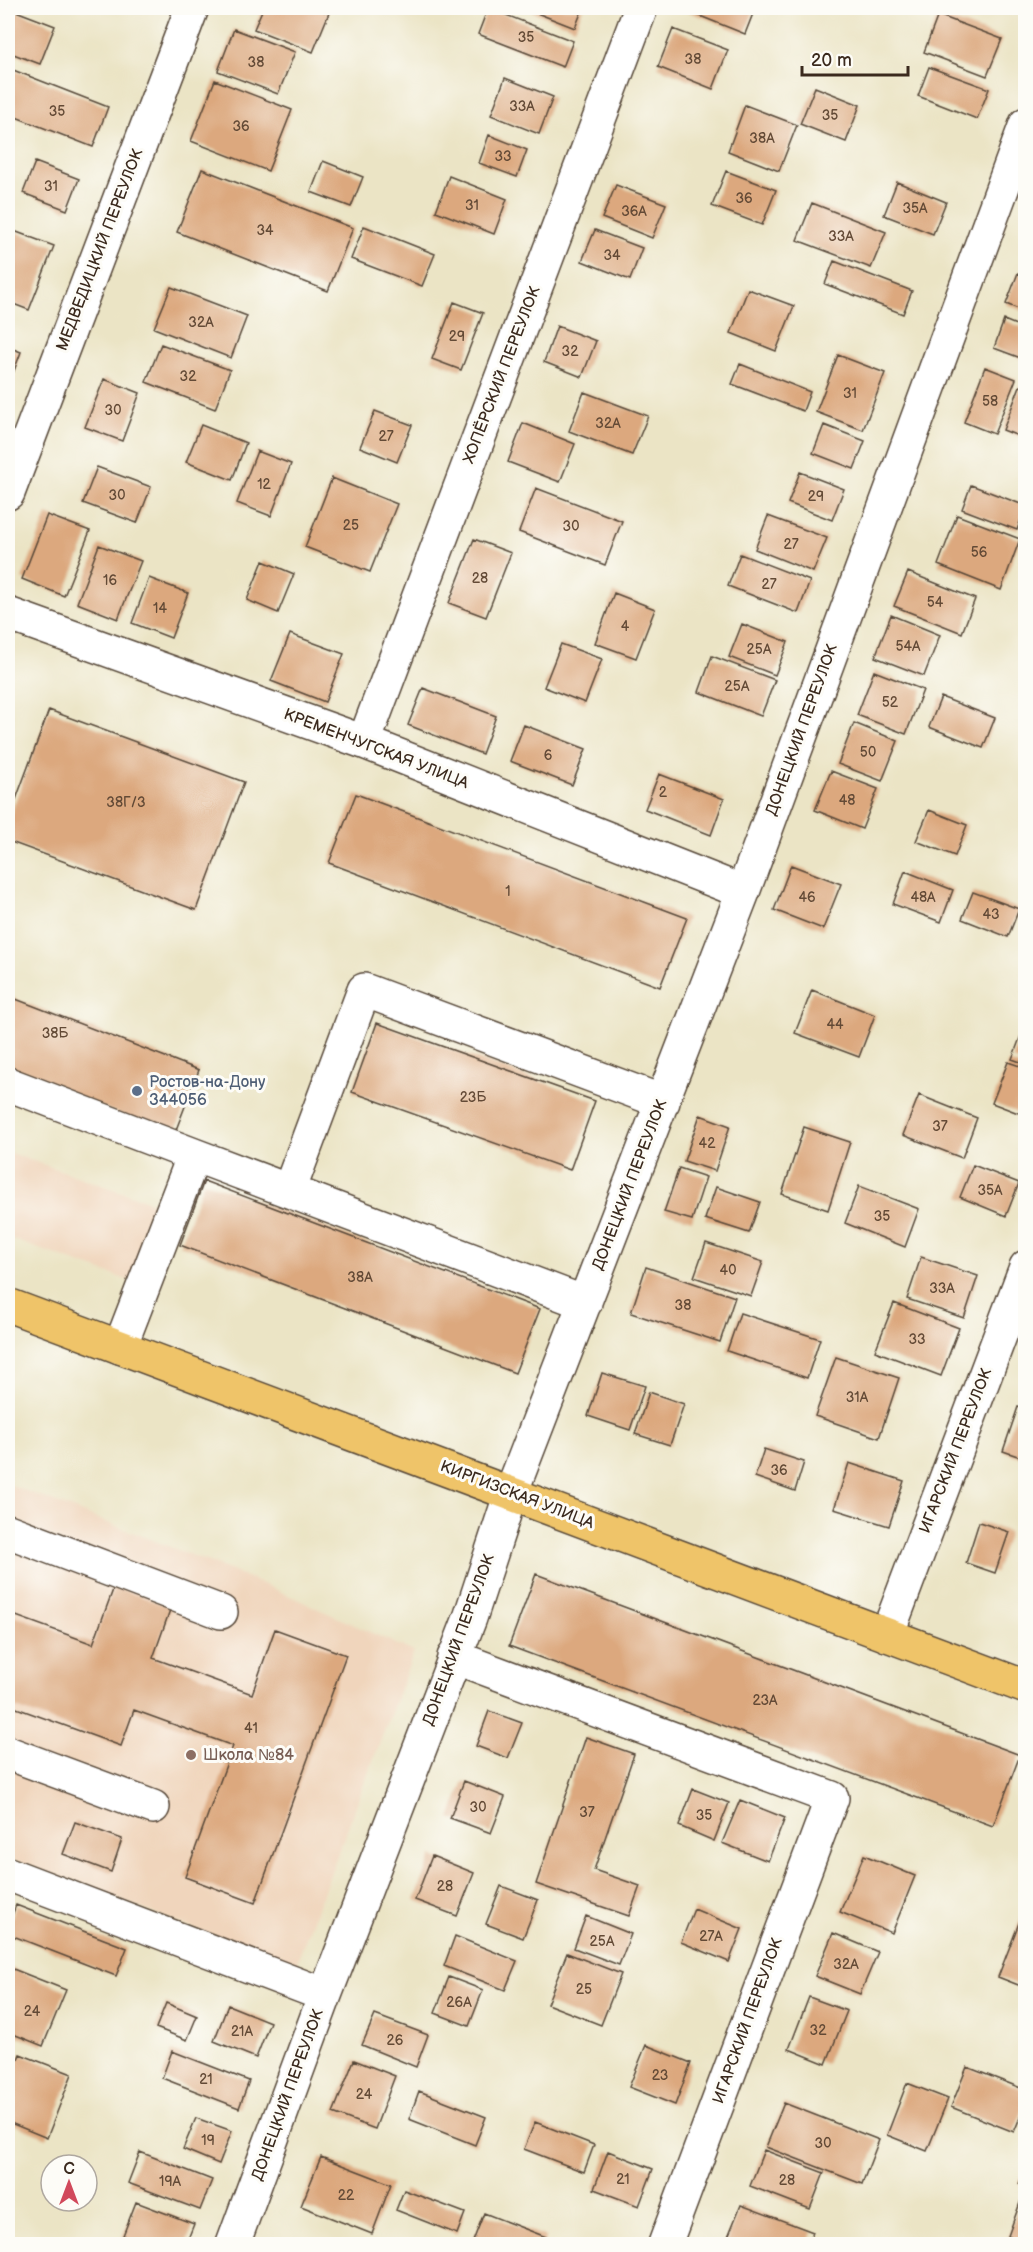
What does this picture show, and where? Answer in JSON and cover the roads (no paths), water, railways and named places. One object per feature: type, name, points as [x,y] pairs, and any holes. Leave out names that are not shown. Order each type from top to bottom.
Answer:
[{"type":"main road","name":"КИРГИЗСКАЯ УЛИЦА","points":[[8,1305],[1026,1687]]},
{"type":"street","name":"МЕДВЕДИЦКИЙ ПЕРЕУЛОК","points":[[8,493],[192,8]]},
{"type":"street","name":"ХОПЁРСКИЙ ПЕРЕУЛОК","points":[[364,742],[641,8]]},
{"type":"street","name":"ДОНЕЦКИЙ ПЕРЕУЛОК","points":[[232,2244],[470,1618],[511,1493],[743,891],[1026,124]]},
{"type":"street","name":"КРЕМЕНЧУГСКАЯ УЛИЦА","points":[[8,614],[364,742],[743,891]]},
{"type":"street","points":[[289,1191],[364,990],[663,1102]]},
{"type":"street","points":[[8,1084],[585,1303]]},
{"type":"street","points":[[120,1347],[194,1155]]},
{"type":"street","name":"ИГАРСКИЙ ПЕРЕУЛОК","points":[[887,1635],[1026,1267]]},
{"type":"street","points":[[8,1531],[222,1612]]},
{"type":"street","name":"ИГАРСКИЙ ПЕРЕУЛОК","points":[[454,1657],[832,1798],[665,2244]]},
{"type":"street","points":[[8,1753],[153,1808]]},
{"type":"street","points":[[8,1874],[325,1995]]},
{"type":"place","name":"Ростов-на-Дону 344056","points":[[137,1091]]},
{"type":"place","name":"Школа №84","points":[[191,1755]]}]
